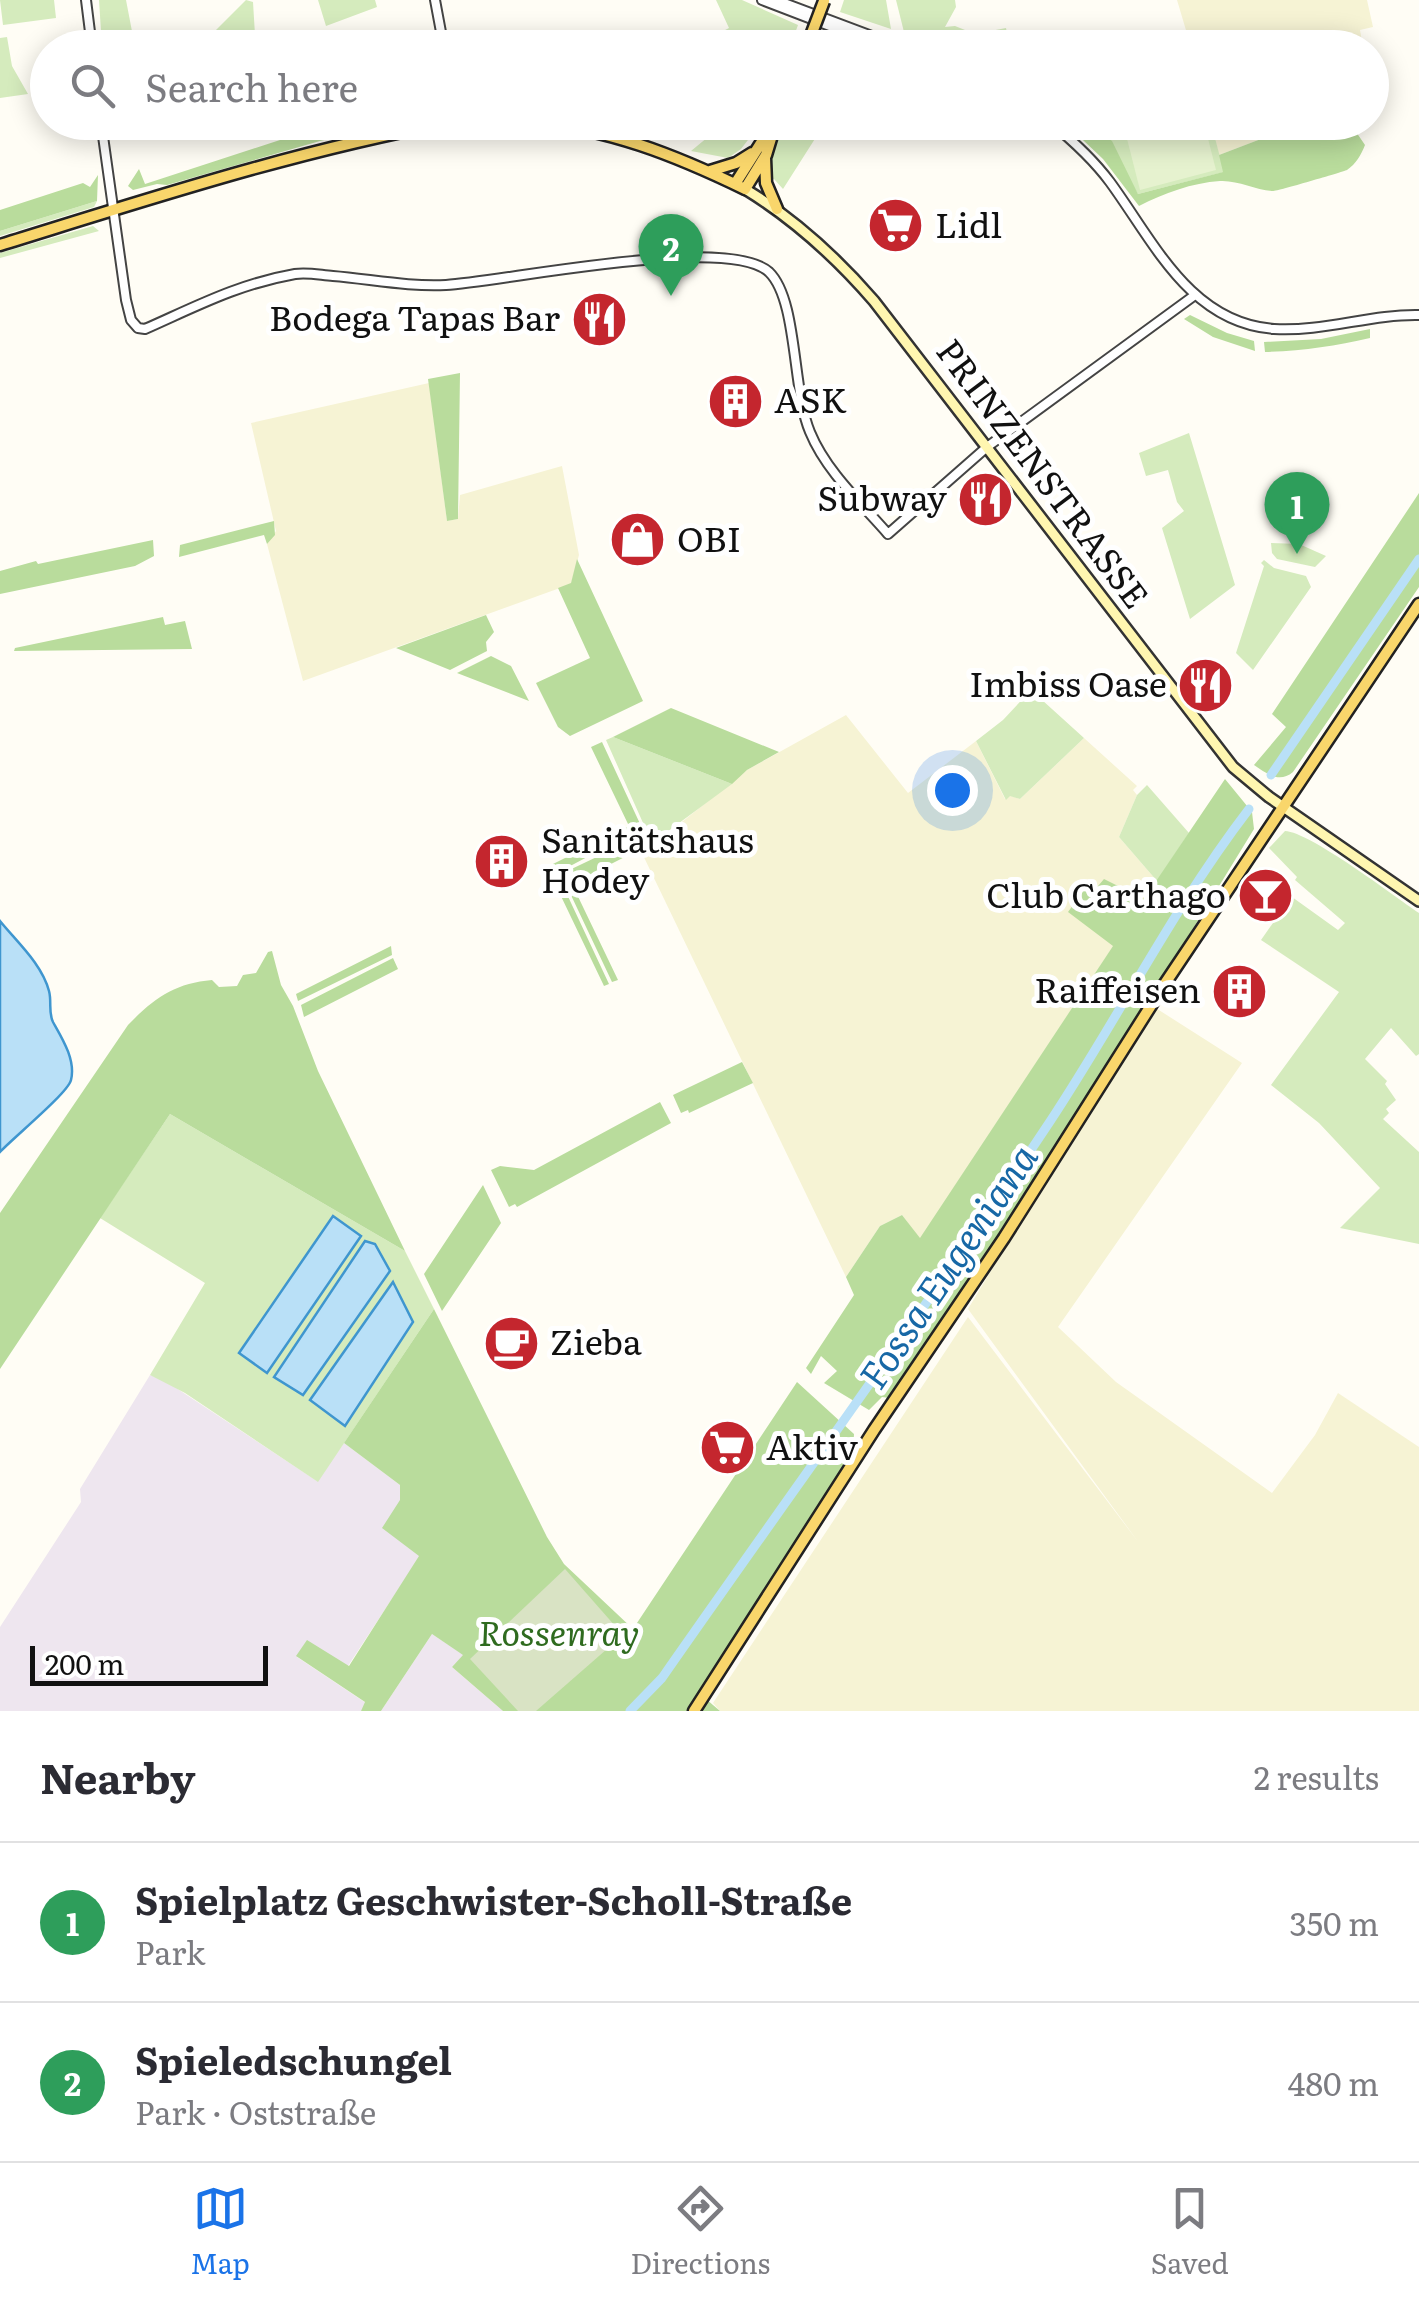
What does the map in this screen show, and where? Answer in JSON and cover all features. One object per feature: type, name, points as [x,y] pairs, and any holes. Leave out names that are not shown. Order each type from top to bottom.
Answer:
[{"type":"main road","points":[[813,30],[824,0]]},
{"type":"main road","points":[[0,245],[364,140]]},
{"type":"main road","points":[[626,140],[740,186],[767,140]]},
{"type":"main road","points":[[710,171],[762,152]]},
{"type":"main road","points":[[762,152],[766,183],[777,210]]},
{"type":"main road","name":"PRINZENSTRASSE","points":[[740,186],[777,210],[852,274],[1225,758],[1282,806],[1419,901]]},
{"type":"main road","points":[[694,1711],[874,1430],[973,1286],[1151,1005],[1419,604]]},
{"type":"street","points":[[86,0],[90,30]]},
{"type":"street","points":[[435,0],[441,30]]},
{"type":"street","points":[[762,0],[840,30]]},
{"type":"street","points":[[776,0],[856,30]]},
{"type":"street","points":[[104,140],[126,300],[133,325],[145,328],[210,297],[300,273],[445,285],[620,262],[710,258],[748,261],[770,274],[784,296],[800,402],[821,456],[888,534],[987,447],[1195,295]]},
{"type":"street","points":[[1071,140],[1107,179],[1173,273],[1195,295],[1231,318],[1272,329],[1419,315]]},
{"type":"shaded area","points":[[1177,0],[1367,0],[1373,27],[1360,30],[1186,30]]},
{"type":"shaded area","points":[[1215,140],[1258,140],[1219,155]]},
{"type":"shaded area","points":[[429,383],[447,521],[458,519],[460,495],[562,466],[579,555],[571,584],[303,681],[267,544],[276,531],[251,423]]},
{"type":"shaded area","points":[[846,715],[908,793],[976,741],[1005,799],[1009,795],[1020,799],[1084,738],[1137,786],[1119,837],[1157,881],[1144,900],[1093,892],[1086,887],[1069,912],[1114,945],[920,1239],[902,1215],[880,1226],[846,1277],[640,849],[663,837],[747,770]]},
{"type":"shaded area","points":[[1151,1005],[1242,1063],[1058,1327],[1116,1382],[1272,1493],[1315,1435],[1338,1393],[1419,1447],[1419,1711],[720,1711],[713,1703],[968,1317],[1139,1543],[968,1309]]},
{"type":"shaded area","points":[[150,1375],[164,1380],[317,1481],[344,1443],[400,1485],[400,1500],[420,1556],[348,1666],[297,1657],[366,1703],[361,1711],[0,1711],[0,1627],[81,1502],[80,1489]]},
{"type":"shaded area","points":[[432,1634],[464,1655],[452,1667],[503,1711],[381,1711]]},
{"type":"green space","points":[[0,0],[54,0],[56,18],[3,25]]},
{"type":"green space","points":[[99,0],[126,0],[132,30],[101,30]]},
{"type":"green space","points":[[246,0],[253,2],[255,30],[216,30]]},
{"type":"green space","points":[[318,0],[375,0],[377,7],[326,26]]},
{"type":"green space","points":[[716,0],[742,0],[798,25],[796,30],[725,30],[729,28]]},
{"type":"green space","points":[[844,0],[886,0],[891,29],[840,12]]},
{"type":"green space","points":[[896,0],[955,0],[956,7],[945,27],[965,30],[904,30]]},
{"type":"green space","points":[[7,37],[12,66],[28,94],[0,98],[0,38]]},
{"type":"green space","points":[[280,140],[325,140],[167,185],[133,190],[128,186],[139,169],[145,184]]},
{"type":"green space","points":[[704,140],[748,140],[728,158],[691,151]]},
{"type":"green space","points":[[777,140],[814,140],[783,189],[774,179],[768,179]]},
{"type":"green space","points":[[1083,140],[1112,141],[1138,194],[1223,172],[1219,155],[1258,140],[1362,140],[1365,145],[1347,170],[1286,188],[1273,191],[1233,182],[1210,182],[1178,189],[1139,206]]},
{"type":"green space","points":[[1104,140],[1216,140],[1224,172],[1138,194]]},
{"type":"green space","points":[[1127,140],[1208,140],[1216,170],[1140,190]]},
{"type":"green space","points":[[98,175],[97,201],[0,231],[0,210],[83,183],[90,187]]},
{"type":"green space","points":[[97,201],[94,207],[0,236],[0,231]]},
{"type":"green space","points":[[93,226],[99,231],[0,258],[0,253]]},
{"type":"green space","points":[[1190,315],[1254,341],[1255,351],[1213,337],[1184,319]]},
{"type":"green space","points":[[1370,329],[1370,338],[1357,341],[1265,352],[1264,342],[1321,339]]},
{"type":"green space","points":[[460,373],[458,519],[447,521],[428,379]]},
{"type":"green space","points":[[1189,433],[1235,585],[1190,619],[1162,528],[1184,511],[1177,502],[1168,470],[1146,476],[1139,453]]},
{"type":"green space","points":[[1419,493],[1419,587],[1293,772],[1283,777],[1268,774],[1254,765],[1286,727],[1272,714]]},
{"type":"green space","points":[[274,521],[275,535],[267,544],[264,535],[179,557],[180,545]]},
{"type":"green space","points":[[153,540],[154,556],[135,566],[0,594],[0,571]]},
{"type":"green space","points":[[1271,543],[1299,544],[1326,556],[1315,567],[1277,559]]},
{"type":"green space","points":[[577,559],[643,701],[570,736],[558,727],[536,683],[590,658],[558,588],[571,583]]},
{"type":"green space","points":[[1264,560],[1274,568],[1306,576],[1311,587],[1253,670],[1236,653]]},
{"type":"green space","points":[[486,615],[494,632],[486,642],[487,651],[450,670],[396,648]]},
{"type":"green space","points":[[163,617],[165,625],[185,621],[192,649],[14,651],[15,648]]},
{"type":"green space","points":[[491,656],[511,666],[529,701],[457,673]]},
{"type":"green space","points":[[1031,690],[1084,738],[1020,799],[1010,796],[1006,800],[976,741]]},
{"type":"green space","points":[[671,708],[779,752],[747,770],[732,784],[613,737]]},
{"type":"green space","points":[[613,737],[732,784],[652,843],[606,740]]},
{"type":"green space","points":[[602,742],[642,828],[557,873],[609,984],[604,986],[547,867],[629,826],[591,747]]},
{"type":"green space","points":[[1225,779],[1252,812],[1254,829],[1080,1113],[959,1298],[889,1398],[882,1397],[869,1410],[824,1383],[837,1371],[821,1356],[811,1374],[806,1368],[854,1295],[846,1277],[880,1226],[902,1215],[920,1238],[1113,946],[1068,912],[1086,887],[1093,892],[1104,879],[1144,899]]},
{"type":"green space","points":[[1147,785],[1189,833],[1157,881],[1119,837],[1137,795]]},
{"type":"green space","points":[[1285,831],[1332,853],[1419,913],[1419,1054],[1416,1056],[1391,1028],[1365,1059],[1387,1081],[1385,1084],[1396,1100],[1386,1109],[1389,1113],[1383,1119],[1419,1152],[1419,1244],[1340,1228],[1380,1188],[1319,1123],[1271,1085],[1339,992],[1261,940],[1287,897],[1338,930],[1345,923],[1295,880],[1297,877],[1269,848]]},
{"type":"green space","points":[[647,833],[652,843],[572,884],[618,980],[612,982],[561,874]]},
{"type":"green space","points":[[391,946],[392,955],[298,1001],[296,994]]},
{"type":"green space","points":[[272,951],[281,985],[318,1071],[405,1251],[170,1114],[0,1369],[0,1213],[137,1016],[156,1000],[187,985],[212,980],[219,987],[237,986],[243,975],[256,973]]},
{"type":"green space","points":[[393,958],[398,969],[304,1017],[301,1005]]},
{"type":"green space","points":[[742,1062],[753,1083],[689,1113],[681,1113],[673,1095]]},
{"type":"green space","points":[[660,1102],[671,1123],[517,1207],[509,1207],[491,1170],[500,1166],[534,1170]]},
{"type":"green space","points":[[170,1114],[405,1251],[434,1309],[318,1482],[185,1393],[150,1375],[205,1283],[100,1218]]},
{"type":"green space","points":[[483,1185],[501,1223],[442,1311],[424,1274]]},
{"type":"green space","points":[[434,1309],[547,1537],[564,1564],[633,1629],[797,1382],[854,1434],[853,1450],[699,1693],[720,1711],[503,1711],[452,1667],[463,1655],[432,1634],[381,1711],[361,1711],[365,1702],[296,1656],[307,1640],[349,1666],[419,1556],[382,1528],[400,1500],[400,1485],[344,1443]]},
{"type":"green space","name":"Rossenray","points":[[565,1569],[623,1635],[536,1711],[518,1711],[470,1659]]},
{"type":"water","points":[[0,921],[46,981],[52,1018],[72,1072],[60,1095],[0,1152]]},
{"type":"water","points":[[333,1216],[361,1236],[267,1373],[239,1353]]},
{"type":"water","points":[[365,1241],[375,1244],[390,1271],[303,1395],[274,1377]]},
{"type":"water","points":[[393,1282],[413,1322],[345,1426],[310,1400]]},
{"type":"waterway","name":"Fossa Eugeniana","points":[[1271,775],[1419,559]]},
{"type":"waterway","name":"Fossa Eugeniana","points":[[630,1711],[662,1678],[954,1263],[1074,1084],[1195,885],[1249,809]]},
{"type":"place","name":"Lidl","points":[[896,226]]},
{"type":"place","name":"Spieledschungel","points":[[671,296]]},
{"type":"place","name":"Bodega Tapas Bar","points":[[599,319]]},
{"type":"place","name":"ASK","points":[[735,401]]},
{"type":"place","name":"Subway","points":[[986,499]]},
{"type":"place","name":"OBI","points":[[638,540]]},
{"type":"place","name":"Spielplatz Geschwister-Scholl-Straße","points":[[1297,554]]},
{"type":"place","name":"Imbiss Oase","points":[[1206,685]]},
{"type":"place","name":"Sanitätshaus Hodey","points":[[502,861]]},
{"type":"place","name":"Club Carthago","points":[[1265,896]]},
{"type":"place","name":"Raiffeisen","points":[[1240,991]]},
{"type":"place","name":"Zieba","points":[[511,1343]]},
{"type":"place","name":"Aktiv","points":[[727,1448]]}]
